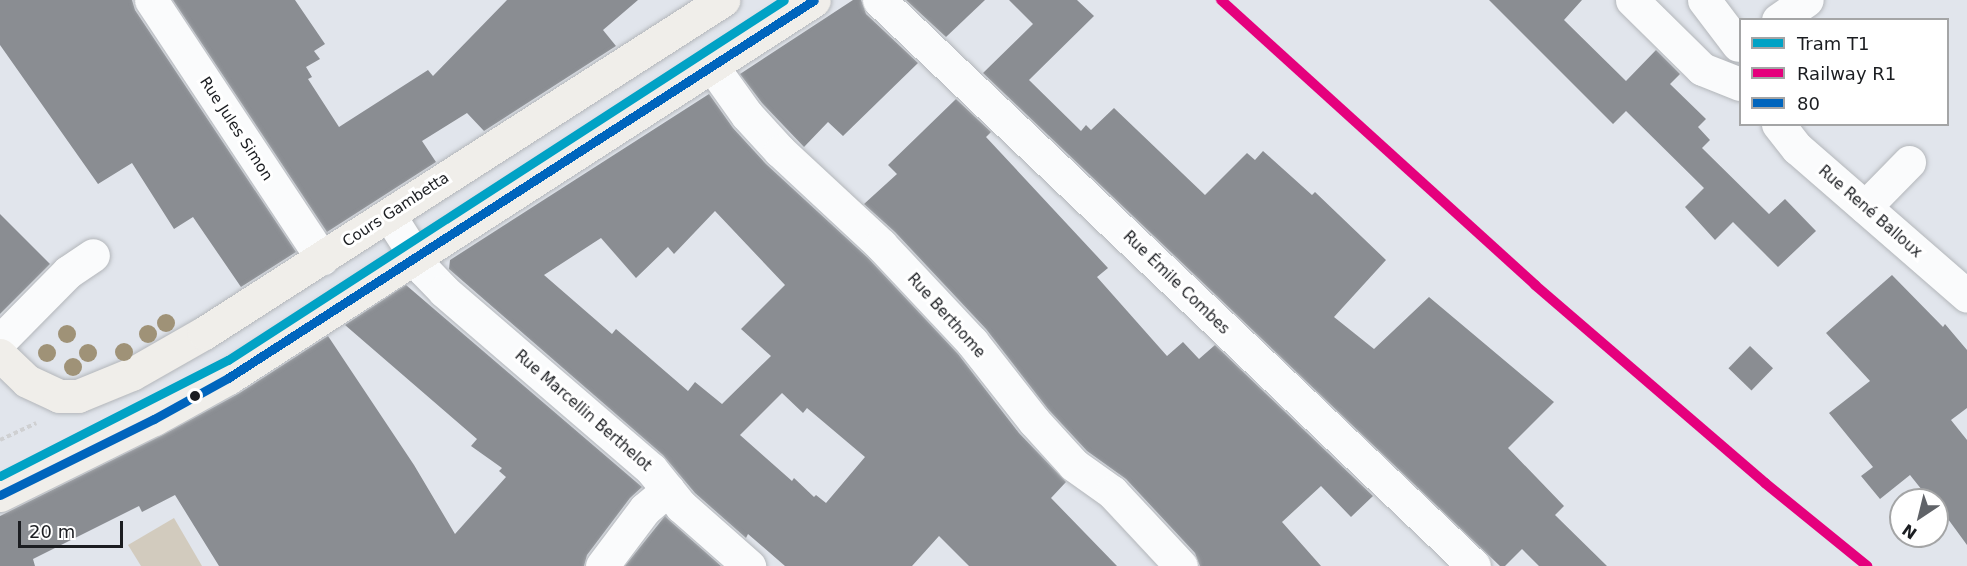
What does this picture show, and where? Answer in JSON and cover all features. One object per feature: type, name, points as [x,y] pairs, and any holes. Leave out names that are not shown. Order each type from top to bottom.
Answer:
[{"type":"main road","name":"Cours Gambetta","points":[[0,355],[27,381],[59,396],[78,396],[132,374],[204,333],[723,0]]},
{"type":"main road","points":[[0,495],[154,420],[219,383],[814,0]]},
{"type":"street","name":"Rue Jules Simon","points":[[151,0],[322,258]]},
{"type":"street","name":"Rue Émile Combes","points":[[879,0],[1474,566]]},
{"type":"street","points":[[1632,0],[1702,69],[1739,84]]},
{"type":"street","points":[[1702,69],[1739,45],[1704,0]]},
{"type":"street","points":[[1781,18],[1807,0]]},
{"type":"street","name":"Rue Berthome","points":[[712,66],[747,116],[780,151],[881,245],[972,342],[1034,421],[1074,465],[1112,492],[1181,566]]},
{"type":"street","name":"Rue René Balloux","points":[[1780,126],[1797,148],[1967,296]]},
{"type":"street","points":[[1865,207],[1909,162]]},
{"type":"street","name":"Rue Marcellin Berthelot","points":[[389,215],[424,270],[444,291],[651,469],[681,506],[749,566]]},
{"type":"street","points":[[0,341],[68,272],[93,255]]},
{"type":"street","points":[[602,566],[645,509],[668,490]]},
{"type":"shaded area","points":[[174,518],[202,566],[141,566],[128,545]]},
{"type":"building","points":[[0,0],[132,0],[135,10],[296,252],[241,287],[193,217],[174,229],[132,163],[98,184],[0,45]]},
{"type":"building","points":[[173,0],[295,0],[325,44],[314,51],[320,59],[306,67],[312,77],[308,79],[339,127],[428,70],[433,76],[507,0],[638,0],[603,30],[616,46],[484,131],[467,113],[422,141],[436,162],[327,232]]},
{"type":"building","points":[[853,0],[861,0],[866,14],[918,63],[843,136],[828,122],[804,147],[762,103],[740,74]]},
{"type":"building","points":[[906,0],[985,0],[946,37]]},
{"type":"building","points":[[1009,0],[1077,0],[1094,16],[1029,80],[1081,131],[1086,125],[1091,130],[1114,108],[1205,195],[1247,153],[1255,160],[1263,151],[1312,195],[1315,192],[1386,260],[1334,317],[1374,349],[1429,297],[1554,402],[1508,448],[1564,506],[1555,515],[1607,566],[1539,566],[1522,549],[1505,566],[1500,566],[983,73],[1033,24]]},
{"type":"building","points":[[1489,0],[1582,0],[1564,20],[1626,81],[1656,50],[1680,74],[1670,84],[1706,119],[1698,127],[1710,140],[1702,148],[1769,214],[1785,199],[1816,231],[1778,267],[1733,222],[1715,240],[1685,207],[1704,188],[1626,111],[1613,124]]},
{"type":"building","points":[[709,94],[733,128],[766,164],[868,258],[958,354],[1019,433],[1066,482],[1051,498],[1117,566],[969,566],[939,536],[912,566],[785,566],[748,534],[746,538],[695,493],[663,455],[449,269],[450,260]],"holes":[[[715,211],[785,285],[741,329],[771,356],[722,404],[695,382],[688,391],[616,329],[612,334],[544,275],[601,238],[636,278],[668,247],[674,254]],[[782,393],[803,413],[807,408],[865,457],[826,503],[816,495],[814,497],[794,478],[792,481],[740,435]]]},
{"type":"building","points":[[956,99],[991,132],[986,137],[1108,268],[1097,277],[1167,356],[1183,342],[1199,359],[1215,345],[1373,496],[1351,517],[1321,486],[1282,522],[1321,566],[1200,566],[1195,553],[1126,479],[1087,451],[1048,409],[986,329],[895,232],[864,204],[897,174],[888,165]]},
{"type":"building","points":[[0,214],[50,264],[0,314]]},
{"type":"building","points":[[1892,275],[1943,327],[1945,324],[1967,350],[1967,408],[1951,420],[1967,440],[1967,545],[1949,520],[1949,488],[1920,488],[1910,475],[1894,488],[1889,488],[1889,492],[1880,499],[1861,476],[1873,467],[1829,413],[1870,381],[1826,333]]},
{"type":"building","points":[[406,285],[642,487],[630,498],[587,555],[584,566],[219,566],[175,495],[142,512],[139,506],[33,559],[35,566],[0,566],[0,516],[163,435],[238,394],[328,336],[414,465],[455,534],[506,477],[499,471],[502,468],[471,446],[477,439],[345,325]]},
{"type":"building","points":[[1750,346],[1773,368],[1751,391],[1728,368]]},
{"type":"building","points":[[665,516],[669,520],[721,566],[625,566]]},
{"type":"tram line","name":"T1","points":[[0,476],[228,360],[784,0]]},
{"type":"rail line","name":"R1","points":[[1221,0],[1535,285],[1765,483],[1867,566]]},
{"type":"transit line","name":"80","points":[[0,495],[154,419],[228,378],[814,0]]}]
